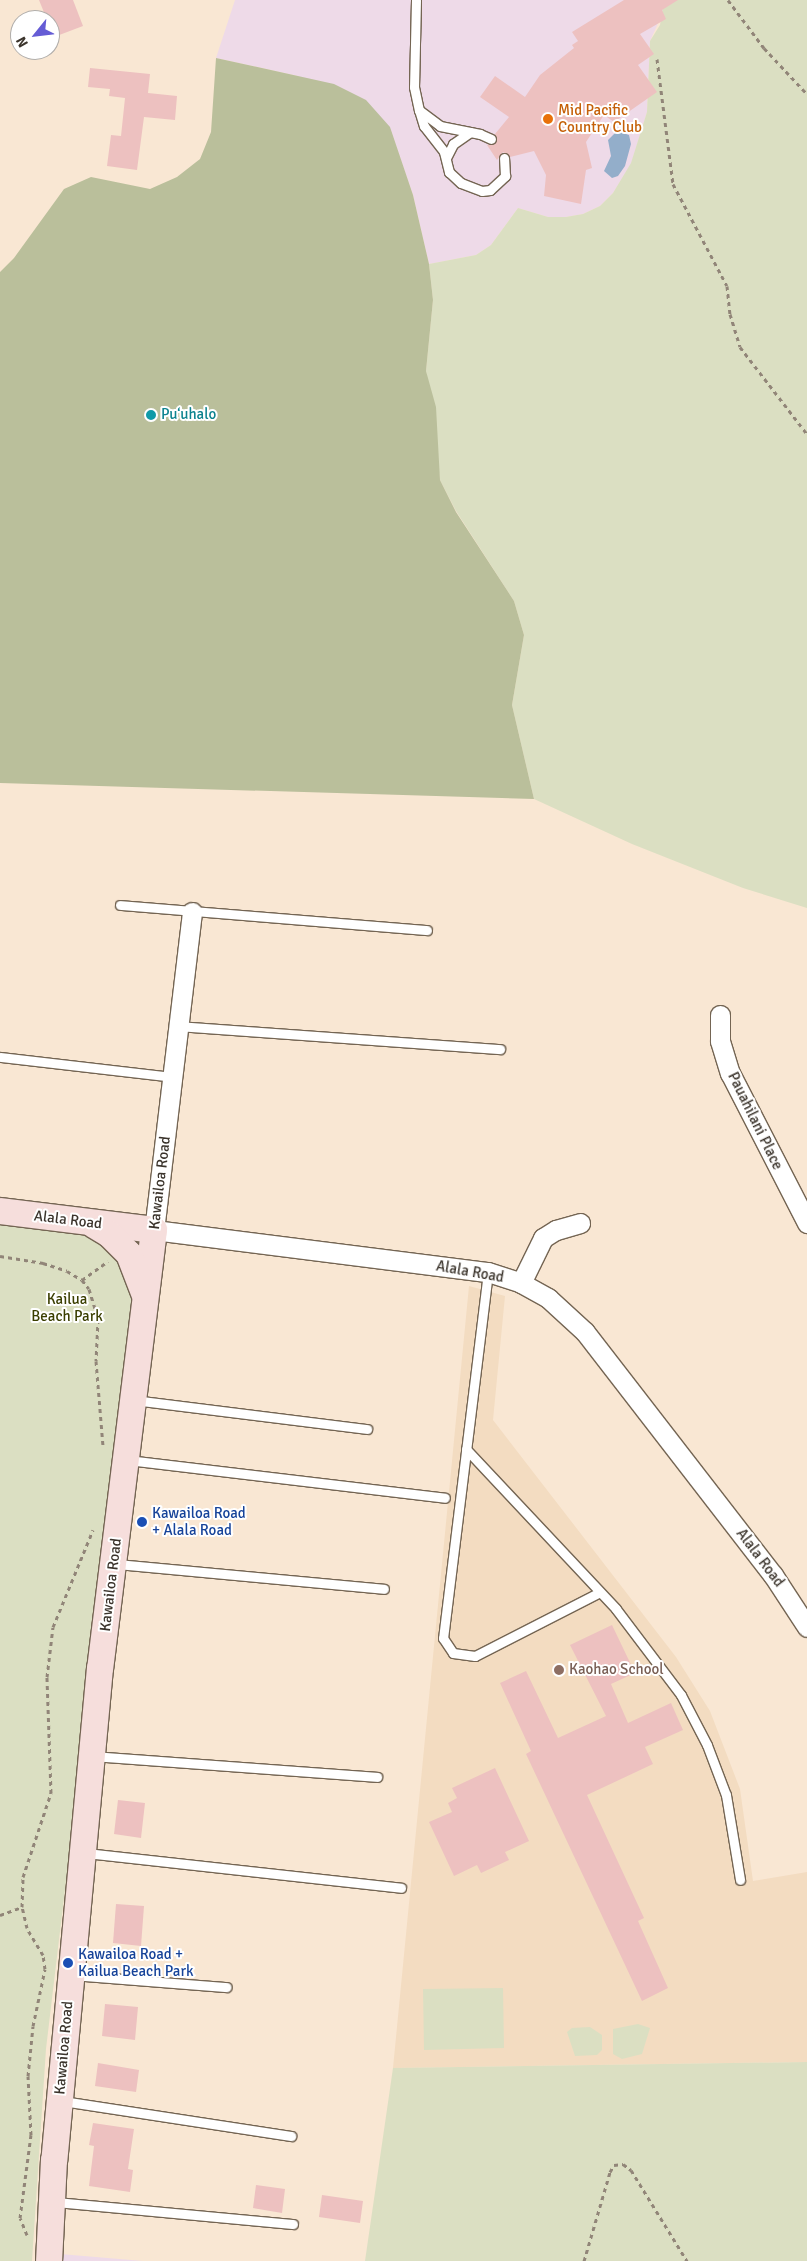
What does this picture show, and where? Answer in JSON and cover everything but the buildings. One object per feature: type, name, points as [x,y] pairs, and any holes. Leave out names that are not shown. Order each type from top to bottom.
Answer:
[{"type":"street","name":"Kawailoa Road","points":[[49,2261],[52,2202],[71,1975],[92,1756],[114,1564],[116,1457],[134,1400],[192,912]]},
{"type":"street","name":"Pauahilani Place","points":[[720,1015],[720,1041],[730,1073],[807,1223]]},
{"type":"street","name":"Alala Road","points":[[0,1211],[488,1272],[520,1283],[548,1298],[585,1332],[773,1575],[807,1627]]},
{"type":"street","points":[[84,1222],[109,1234],[125,1248],[140,1276],[145,1300]]},
{"type":"street","points":[[520,1283],[544,1238],[556,1230],[580,1223]]},
{"type":"lane","points":[[416,0],[414,87],[424,126],[446,158],[449,172],[456,180],[482,191],[490,190],[502,181],[506,170],[504,158]]},
{"type":"lane","points":[[419,110],[440,126],[471,132],[491,140]]},
{"type":"lane","points":[[446,158],[453,144],[471,132]]},
{"type":"lane","points":[[120,905],[427,930]]},
{"type":"lane","points":[[178,1026],[500,1049]]},
{"type":"lane","points":[[0,1057],[172,1076]]},
{"type":"lane","points":[[488,1272],[443,1627],[448,1649],[460,1656],[475,1656],[600,1592]]},
{"type":"lane","points":[[134,1400],[367,1429]]},
{"type":"lane","points":[[466,1449],[600,1592],[666,1672],[699,1728],[726,1795],[740,1880]]},
{"type":"lane","points":[[116,1457],[445,1498]]},
{"type":"lane","points":[[114,1564],[384,1589]]},
{"type":"lane","points":[[92,1756],[377,1776]]},
{"type":"lane","points":[[83,1853],[401,1888]]},
{"type":"lane","points":[[71,1975],[227,1987]]},
{"type":"lane","points":[[60,2101],[292,2136]]},
{"type":"lane","points":[[52,2202],[293,2224]]},
{"type":"path","points":[[728,0],[764,48],[807,94]]},
{"type":"path","points":[[657,59],[673,184],[727,286],[730,314],[740,347],[807,434]]},
{"type":"path","points":[[82,1280],[125,1248]]},
{"type":"path","points":[[0,1256],[43,1262],[67,1270],[82,1280],[92,1298],[98,1319],[96,1361],[116,1457]]},
{"type":"path","points":[[31,2240],[20,2218],[31,2135],[28,2076],[33,2026],[45,1969],[43,1955],[27,1928],[22,1907],[23,1878],[51,1793],[47,1677],[53,1627],[78,1574],[95,1524]]},
{"type":"path","points":[[0,1915],[22,1907]]},
{"type":"path","points":[[584,2261],[610,2172],[614,2166],[623,2164],[631,2170],[687,2261]]},
{"type":"shaded area","points":[[235,0],[664,0],[665,8],[650,41],[647,112],[631,164],[613,193],[600,206],[583,214],[566,217],[548,217],[518,208],[491,245],[476,255],[429,264],[413,195],[390,128],[298,76],[216,58]]},
{"type":"shaded area","name":"Kaohao School","points":[[469,1286],[505,1296],[493,1420],[676,1657],[710,1711],[740,1789],[753,1881],[807,1872],[807,2062],[393,2068]]},
{"type":"shaded area","points":[[60,2254],[143,2261],[59,2261]]},
{"type":"green space","points":[[664,0],[807,0],[807,908],[743,888],[632,844],[534,799],[512,705],[524,635],[514,601],[456,511],[440,480],[426,371],[433,300],[429,264],[476,255],[491,245],[518,208],[548,217],[566,217],[583,214],[600,206],[613,193],[631,163],[647,112],[650,41],[660,25]]},
{"type":"green space","points":[[216,58],[334,84],[366,100],[390,127],[413,195],[429,264],[433,300],[426,371],[436,407],[440,480],[456,512],[514,601],[524,635],[512,705],[534,799],[0,783],[0,272],[14,258],[64,189],[91,177],[150,189],[177,177],[200,159],[211,132]]},
{"type":"green space","name":"Kailua Beach Park","points":[[0,1220],[89,1235],[118,1258],[133,1291],[132,1327],[46,2049],[32,2261],[0,2261]]},
{"type":"green space","points":[[503,1988],[504,2048],[424,2050],[423,1989]]},
{"type":"green space","points":[[638,2024],[650,2028],[642,2054],[622,2059],[613,2054],[613,2029]]},
{"type":"green space","points":[[590,2027],[602,2035],[602,2050],[597,2055],[575,2056],[567,2032],[572,2028]]},
{"type":"green space","points":[[807,2062],[807,2261],[365,2261],[393,2068]]},
{"type":"water","points":[[617,131],[629,135],[631,144],[625,166],[618,176],[612,178],[604,171],[611,156],[608,140]]},
{"type":"place","name":"Mid Pacific Country Club","points":[[548,119]]},
{"type":"place","name":"Puʻuhalo","points":[[151,415]]},
{"type":"place","name":"Kawailoa Road + Alala Road","points":[[142,1522]]},
{"type":"place","name":"Kaohao School","points":[[559,1670]]},
{"type":"place","name":"Kawailoa Road + Kailua Beach Park","points":[[68,1963]]}]
